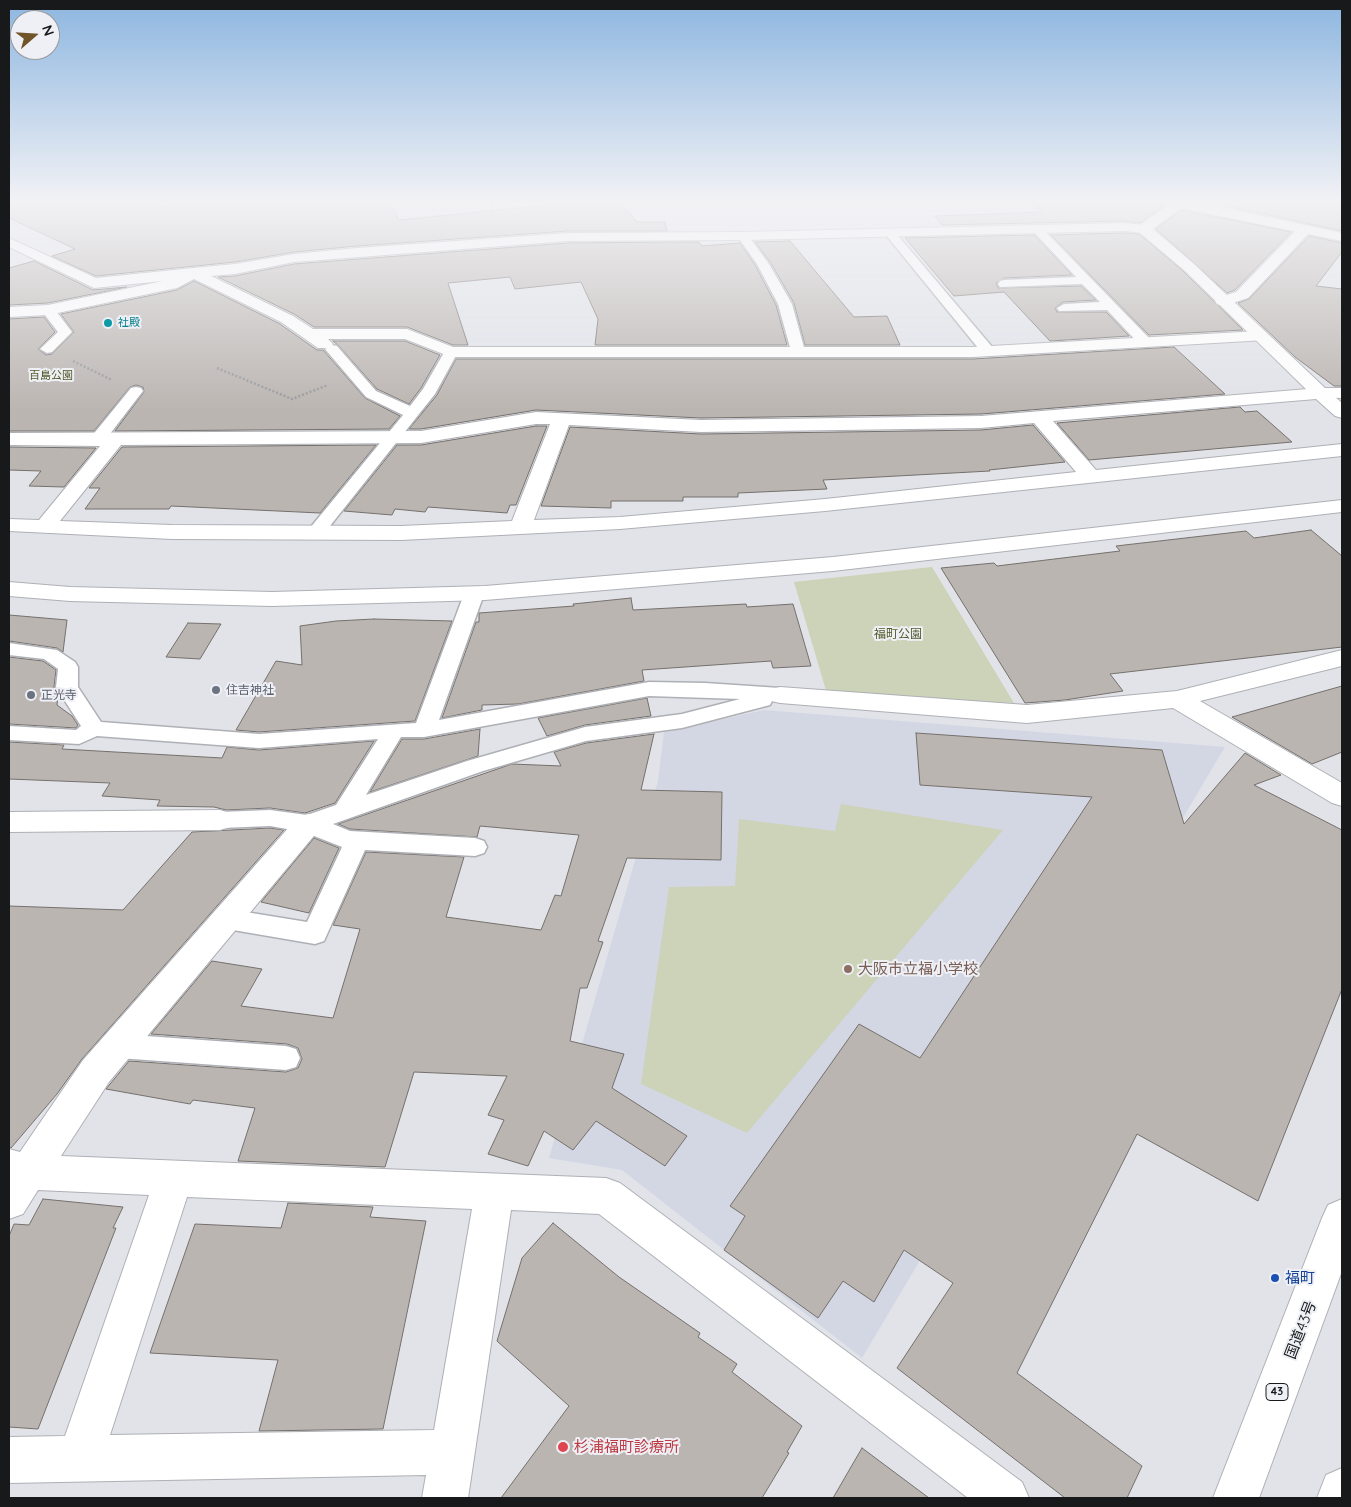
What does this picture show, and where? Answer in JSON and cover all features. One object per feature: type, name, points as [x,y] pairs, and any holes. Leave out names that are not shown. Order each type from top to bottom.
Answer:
[{"type":"main road","points":[[68,270],[94,283],[221,270]]},
{"type":"main road","points":[[1191,270],[1342,412]]},
{"type":"main road","points":[[1223,301],[1242,295],[1266,270]]},
{"type":"main road","points":[[9,312],[48,310],[177,283],[193,273]]},
{"type":"main road","points":[[193,273],[287,319],[332,349]]},
{"type":"main road","points":[[309,334],[407,334],[451,352],[988,351],[1260,336]]},
{"type":"main road","points":[[9,439],[421,437],[536,418],[701,426],[981,422],[1342,392]]},
{"type":"main road","points":[[1039,417],[1090,476]]},
{"type":"main road","points":[[521,527],[562,419]]},
{"type":"main road","points":[[44,527],[106,440]]},
{"type":"main road","points":[[9,525],[172,532],[401,533],[620,523],[824,505],[1342,450]]},
{"type":"main road","points":[[9,590],[70,594],[272,599],[474,594],[833,564],[1342,506]]},
{"type":"main road","points":[[780,695],[1027,714],[1178,699],[1342,658]]},
{"type":"main road","points":[[1178,699],[1342,796]]},
{"type":"main road","points":[[9,822],[220,820]]},
{"type":"main road","points":[[15,1180],[96,1071],[308,824]]},
{"type":"main road","points":[[15,1180],[174,1178],[606,1196],[1006,1498]]},
{"type":"main road","points":[[80,1459],[174,1178]]},
{"type":"main road","points":[[445,1498],[494,1192]]},
{"type":"main road","name":"国道43号","points":[[1236,1498],[1342,1218]]},
{"type":"main road","points":[[9,1460],[452,1452]]},
{"type":"main road","points":[[1340,1498],[1342,1490]]},
{"type":"lane","points":[[766,270],[785,304],[798,351]]},
{"type":"lane","points":[[921,270],[988,351]]},
{"type":"lane","points":[[1077,270],[1145,342]]},
{"type":"lane","points":[[1004,284],[1086,280]]},
{"type":"lane","points":[[1064,308],[1110,306]]},
{"type":"lane","points":[[47,349],[65,332],[48,310]]},
{"type":"lane","points":[[332,349],[371,394],[412,413]]},
{"type":"lane","points":[[316,532],[430,391],[451,352]]},
{"type":"lane","points":[[106,440],[136,391]]},
{"type":"lane","points":[[424,730],[474,594]]},
{"type":"lane","points":[[9,649],[50,654],[68,667],[67,687],[94,729]]},
{"type":"lane","points":[[9,733],[79,737],[94,729],[259,741],[394,730],[424,730],[649,689],[705,690],[780,695]]},
{"type":"lane","points":[[308,824],[475,766],[585,734],[682,721],[780,695]]},
{"type":"lane","points":[[344,812],[394,730]]},
{"type":"lane","points":[[220,820],[270,818],[308,824],[348,840],[476,848]]},
{"type":"lane","points":[[226,919],[315,934],[356,841]]},
{"type":"lane","points":[[118,1046],[286,1058]]},
{"type":"path","points":[[47,349],[136,391]]},
{"type":"path","points":[[217,368],[292,399],[355,375]]},
{"type":"shaded area","name":"大阪市立福小学校","points":[[764,710],[1225,747],[862,1358],[622,1170],[549,1158],[658,781],[664,732]]},
{"type":"green space","name":"福町公園","points":[[932,567],[1014,703],[827,694],[794,582]]},
{"type":"green space","points":[[841,804],[1003,830],[747,1133],[641,1084],[669,887],[735,886],[739,819],[835,831]]},
{"type":"building","points":[[9,270],[53,270],[93,290],[127,287],[48,303],[9,305]]},
{"type":"building","points":[[84,270],[152,270],[96,276]]},
{"type":"building","points":[[263,270],[758,270],[776,305],[787,345],[595,345],[598,319],[581,282],[515,289],[510,277],[448,283],[468,345],[453,345],[407,327],[314,327],[294,314],[218,277],[235,276]]},
{"type":"building","points":[[775,270],[815,270],[854,317],[887,316],[900,345],[805,345],[794,303]]},
{"type":"building","points":[[932,270],[1068,270],[1072,275],[1004,278],[996,283],[998,288],[1081,286],[1096,300],[1063,302],[1055,308],[1057,312],[1106,312],[1129,336],[1050,341],[1004,292],[954,296]]},
{"type":"building","points":[[1086,270],[1182,270],[1243,330],[1149,335]]},
{"type":"building","points":[[1202,270],[1254,270],[1235,290],[1227,293]]},
{"type":"building","points":[[1276,270],[1328,270],[1316,286],[1342,289],[1342,386],[1334,386],[1295,357],[1238,303],[1249,299]]},
{"type":"building","points":[[194,281],[280,324],[317,350],[323,350],[365,398],[400,416],[389,429],[115,431],[144,392],[143,387],[136,385],[130,387],[94,431],[9,431],[9,319],[44,317],[55,332],[38,349],[46,355],[52,354],[74,332],[61,314],[177,290]]},
{"type":"building","points":[[333,341],[405,341],[440,355],[421,388],[409,404],[377,389]]},
{"type":"building","points":[[1174,347],[1225,394],[981,414],[701,418],[536,410],[421,429],[409,429],[437,395],[456,359],[973,359]]},
{"type":"building","points":[[1240,407],[1245,412],[1257,411],[1292,442],[1089,460],[1057,423]]},
{"type":"building","points":[[1033,425],[1065,462],[990,471],[823,480],[827,489],[738,493],[738,497],[683,497],[683,501],[611,501],[611,508],[541,506],[570,427],[701,434],[981,430]]},
{"type":"building","points":[[536,426],[547,426],[516,505],[510,505],[507,513],[428,507],[425,512],[395,509],[392,515],[344,511],[397,445],[421,445]]},
{"type":"building","points":[[376,445],[320,513],[171,506],[169,509],[85,509],[100,488],[89,488],[122,447]]},
{"type":"building","points":[[9,447],[96,448],[64,487],[29,486],[41,471],[9,470]]},
{"type":"building","points":[[1311,530],[1342,556],[1342,647],[1110,674],[1123,691],[1065,700],[1025,703],[941,568],[994,563],[997,566],[1120,551],[1116,546],[1246,531],[1254,538]]},
{"type":"building","points":[[631,598],[633,610],[746,604],[747,607],[793,604],[811,666],[773,668],[771,661],[642,670],[644,681],[518,704],[482,705],[482,710],[442,718],[476,622],[479,622],[479,613],[574,606],[573,604]]},
{"type":"building","points":[[9,615],[67,620],[63,652],[57,648],[9,641]]},
{"type":"building","points":[[374,619],[452,621],[415,721],[259,732],[236,730],[276,661],[302,665],[300,626],[336,621]]},
{"type":"building","points":[[188,623],[221,624],[200,659],[166,657]]},
{"type":"building","points":[[9,657],[43,661],[56,670],[54,687],[58,694],[57,705],[72,716],[78,725],[76,728],[9,724]]},
{"type":"building","points":[[1342,686],[1342,752],[1312,764],[1232,717]]},
{"type":"building","points":[[647,698],[651,716],[585,725],[547,736],[538,718]]},
{"type":"building","points":[[480,729],[478,756],[370,792],[402,739],[424,739]]},
{"type":"building","points":[[916,733],[1162,750],[1184,824],[1245,753],[1281,775],[1254,785],[1342,830],[1342,989],[1258,1201],[1137,1134],[1017,1373],[1142,1466],[1127,1498],[1065,1498],[897,1368],[953,1283],[904,1250],[874,1302],[843,1281],[818,1318],[724,1250],[745,1216],[730,1206],[859,1024],[920,1058],[1092,797],[920,785]]},
{"type":"building","points":[[654,734],[641,790],[722,792],[721,860],[627,858],[598,941],[603,942],[587,988],[580,988],[570,1041],[624,1054],[612,1088],[687,1136],[665,1166],[596,1121],[573,1150],[544,1131],[528,1166],[488,1154],[504,1120],[488,1115],[507,1076],[414,1072],[385,1167],[238,1161],[255,1108],[193,1100],[190,1104],[106,1089],[129,1061],[286,1072],[298,1068],[302,1059],[298,1048],[287,1044],[151,1034],[212,961],[262,969],[241,1006],[333,1018],[360,929],[333,925],[366,852],[464,857],[446,917],[541,930],[555,895],[561,896],[579,835],[480,826],[477,837],[350,829],[338,824],[512,764],[561,766],[554,752],[586,743]]},
{"type":"building","points":[[374,741],[335,803],[305,813],[270,808],[226,810],[214,807],[157,806],[160,800],[102,796],[110,783],[9,779],[9,742],[64,745],[62,749],[222,758],[227,747],[259,750]]},
{"type":"building","points":[[270,828],[284,830],[82,1059],[57,1094],[11,1148],[9,1147],[9,906],[123,910],[192,832]]},
{"type":"building","points":[[314,838],[339,848],[309,913],[261,902]]},
{"type":"building","points":[[43,1199],[123,1207],[113,1228],[116,1228],[38,1429],[9,1427],[9,1236],[14,1224],[29,1225]]},
{"type":"building","points":[[288,1203],[373,1207],[370,1217],[426,1221],[383,1429],[259,1431],[278,1360],[150,1353],[195,1224],[281,1228]]},
{"type":"building","points":[[553,1223],[619,1277],[700,1333],[698,1337],[737,1364],[732,1372],[802,1426],[787,1452],[789,1453],[762,1498],[501,1498],[569,1406],[497,1341],[522,1258]]},
{"type":"building","points":[[862,1448],[929,1498],[833,1498]]},
{"type":"place","name":"社殿","points":[[108,323]]},
{"type":"place","name":"住吉神社","points":[[216,690]]},
{"type":"place","name":"正光寺","points":[[31,695]]},
{"type":"place","name":"大阪市立福小学校","points":[[848,969]]},
{"type":"place","name":"福町","points":[[1275,1278]]},
{"type":"place","name":"杉浦福町診療所","points":[[563,1447]]},
{"type":"park label","name":"百島公園","points":[[51,376]]}]
